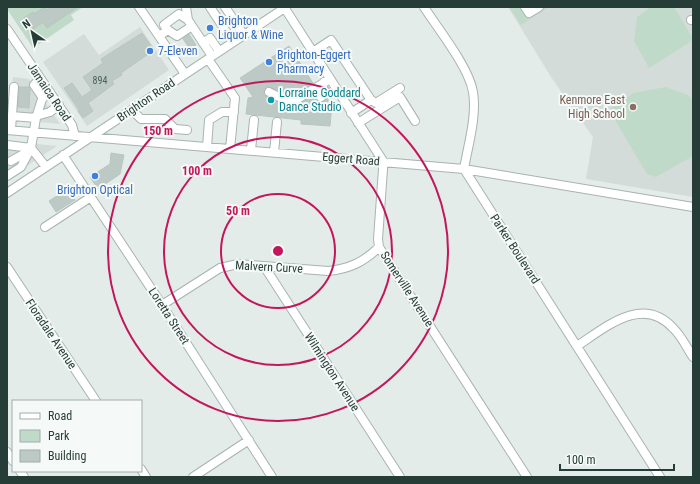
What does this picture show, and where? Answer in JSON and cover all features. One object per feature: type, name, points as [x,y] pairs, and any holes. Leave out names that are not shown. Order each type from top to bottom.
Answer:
[{"type":"street","points":[[139,7],[185,74]]},
{"type":"street","points":[[186,7],[190,23]]},
{"type":"street","points":[[225,7],[244,35]]},
{"type":"street","points":[[285,7],[313,52],[327,80],[351,112],[383,161]]},
{"type":"street","name":"Brighton Road","points":[[9,189],[63,156],[285,7]]},
{"type":"street","points":[[424,7],[463,67],[473,92],[472,121],[464,169]]},
{"type":"street","points":[[525,7],[530,13],[539,7]]},
{"type":"street","points":[[212,8],[233,42]]},
{"type":"street","points":[[190,23],[177,36],[168,30],[164,25],[179,14],[190,23],[213,55],[235,98],[230,149]]},
{"type":"street","name":"Jamaica Road","points":[[7,29],[72,125],[75,136]]},
{"type":"street","points":[[159,36],[168,30]]},
{"type":"street","points":[[313,52],[331,40],[371,100],[376,103],[400,88]]},
{"type":"street","points":[[40,78],[34,85],[43,98]]},
{"type":"street","points":[[269,92],[291,103],[327,80]]},
{"type":"street","points":[[321,97],[327,80]]},
{"type":"street","points":[[9,130],[12,116],[14,87]]},
{"type":"street","points":[[7,176],[22,167],[30,150],[36,117],[43,98],[50,92]]},
{"type":"street","points":[[358,123],[400,97],[415,121]]},
{"type":"street","points":[[351,112],[371,100]]},
{"type":"street","points":[[12,116],[36,117],[50,112],[59,105]]},
{"type":"street","points":[[132,110],[141,119],[165,120],[175,129],[187,130]]},
{"type":"street","points":[[207,147],[210,120],[222,112],[234,112]]},
{"type":"street","points":[[250,150],[254,120]]},
{"type":"street","points":[[274,152],[277,122]]},
{"type":"street","points":[[173,144],[175,129]]},
{"type":"street","name":"Eggert Road","points":[[9,130],[464,169],[693,208]]},
{"type":"street","points":[[7,145],[30,150],[46,167]]},
{"type":"street","points":[[7,153],[17,147]]},
{"type":"street","points":[[11,161],[30,150]]},
{"type":"street","name":"Loretta Street","points":[[63,156],[162,305],[272,477]]},
{"type":"street","name":"Somerville Avenue","points":[[383,161],[378,239],[379,247],[527,477]]},
{"type":"street","name":"Parker Boulevard","points":[[464,169],[660,477]]},
{"type":"street","points":[[45,227],[91,198]]},
{"type":"street","name":"Malvern Curve","points":[[162,305],[220,268],[238,264],[328,271],[340,270],[362,262],[379,247]]},
{"type":"street","name":"Wilmington Avenue","points":[[264,266],[400,477]]},
{"type":"street","name":"Floradale Avenue","points":[[7,267],[95,400]]},
{"type":"street","points":[[577,346],[615,320],[626,315],[643,313],[652,315],[668,323],[675,329],[693,357]]},
{"type":"street","points":[[193,477],[249,440]]},
{"type":"shaded area","name":"Kenmore East High School","points":[[508,7],[693,7],[693,197],[586,179],[593,137],[551,77]]},
{"type":"shaded area","points":[[140,27],[169,70],[87,126],[43,62],[84,34],[99,55]]},
{"type":"shaded area","points":[[13,77],[29,79],[60,124],[9,119]]},
{"type":"shaded area","points":[[7,141],[57,146],[7,179]]},
{"type":"green space","points":[[7,7],[83,7],[71,15],[74,20],[33,48]]},
{"type":"green space","points":[[509,7],[549,7],[521,25]]},
{"type":"green space","points":[[651,7],[674,7],[692,37],[690,42],[649,68],[634,41],[637,17]]},
{"type":"green space","points":[[666,87],[688,95],[693,100],[693,156],[656,177],[647,174],[609,110],[633,93]]},
{"type":"building","points":[[45,7],[47,10],[51,7],[78,7],[47,28],[43,22],[32,30],[24,18]]},
{"type":"building","points":[[142,33],[154,50],[121,73],[122,75],[112,81],[114,84],[88,103],[93,111],[83,118],[64,88],[72,83],[82,97],[92,90],[83,77],[103,63],[101,59]]},
{"type":"building","points":[[189,34],[196,45],[190,49],[183,39]]},
{"type":"building","points":[[289,46],[313,83],[291,97],[269,87],[264,89],[264,95],[291,108],[313,96],[320,102],[323,102],[326,98],[328,99],[328,103],[332,103],[330,126],[301,124],[301,120],[246,114],[248,98],[253,97],[240,78]]},
{"type":"building","points":[[19,87],[29,87],[30,89],[29,108],[18,107]]},
{"type":"building","points":[[111,153],[124,155],[120,174],[98,189],[90,177],[110,164]]},
{"type":"building","points":[[68,189],[75,200],[56,212],[49,201]]},
{"type":"place","name":"Brighton Liquor & Wine","points":[[210,28]]},
{"type":"place","name":"7-Eleven","points":[[150,51]]},
{"type":"place","name":"Brighton-Eggert Pharmacy","points":[[269,62]]},
{"type":"place","name":"Lorraine Goddard Dance Studio","points":[[271,100]]},
{"type":"place","name":"Kenmore East High School","points":[[633,107]]},
{"type":"place","name":"Brighton Optical","points":[[95,176]]}]
